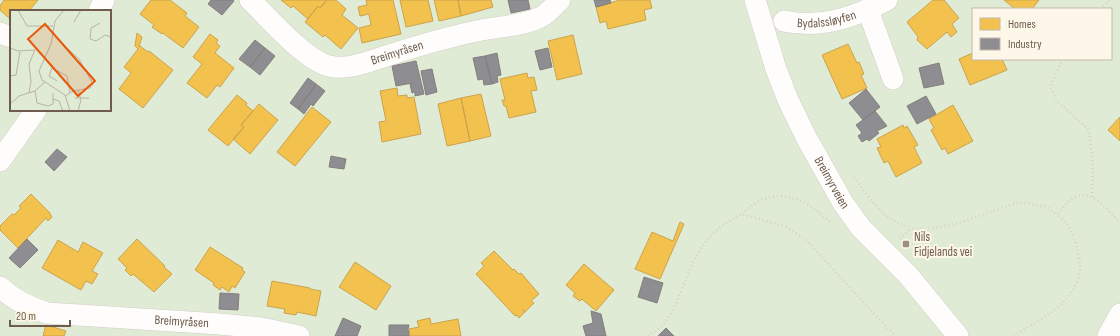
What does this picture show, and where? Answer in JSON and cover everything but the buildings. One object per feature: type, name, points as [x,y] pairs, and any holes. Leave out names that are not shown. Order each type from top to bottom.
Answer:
[{"type":"street","points":[[99,10],[104,0]]},
{"type":"street","name":"Breimyråsen","points":[[250,0],[293,42],[318,61],[330,66],[346,67],[364,64],[442,39],[478,30],[517,26],[541,17],[560,0]]},
{"type":"street","name":"Breimyrveien","points":[[754,0],[776,69],[788,100],[806,137],[843,203],[861,228],[908,276],[958,336]]},
{"type":"street","name":"Bydalssløyfen","points":[[784,21],[798,24],[827,23],[868,10],[887,0]]},
{"type":"street","name":"Bydalssløyfen","points":[[868,10],[893,79]]},
{"type":"street","points":[[0,33],[10,37]]},
{"type":"street","points":[[0,161],[35,111]]},
{"type":"street","name":"Breimyråsen","points":[[0,287],[26,306],[47,313],[220,324],[261,328],[299,336]]},
{"type":"street","points":[[1108,336],[1120,314]]},
{"type":"path","points":[[1101,8],[1110,0]]},
{"type":"path","points":[[1063,60],[1050,86],[1056,100],[1088,130],[1092,168],[1092,196]]},
{"type":"path","points":[[850,172],[870,199],[886,216],[911,228],[927,229],[962,222],[1016,203],[1026,203],[1047,207],[1067,224],[1074,234],[1080,271],[1072,292],[1051,313],[1014,336]]},
{"type":"path","points":[[1057,215],[1071,199],[1080,195],[1092,196],[1120,223]]},
{"type":"path","points":[[648,336],[662,325],[672,311],[694,261],[708,238],[716,230],[742,214],[748,208],[765,199],[789,196],[805,203],[832,224]]},
{"type":"path","points":[[742,214],[784,226],[806,240],[895,336]]},
{"type":"path","points":[[884,253],[911,228]]},
{"type":"green space","points":[[0,0],[1120,0],[1120,336],[0,336]]},
{"type":"place","name":"Nils Fidjelands vei","points":[[906,244]]}]
